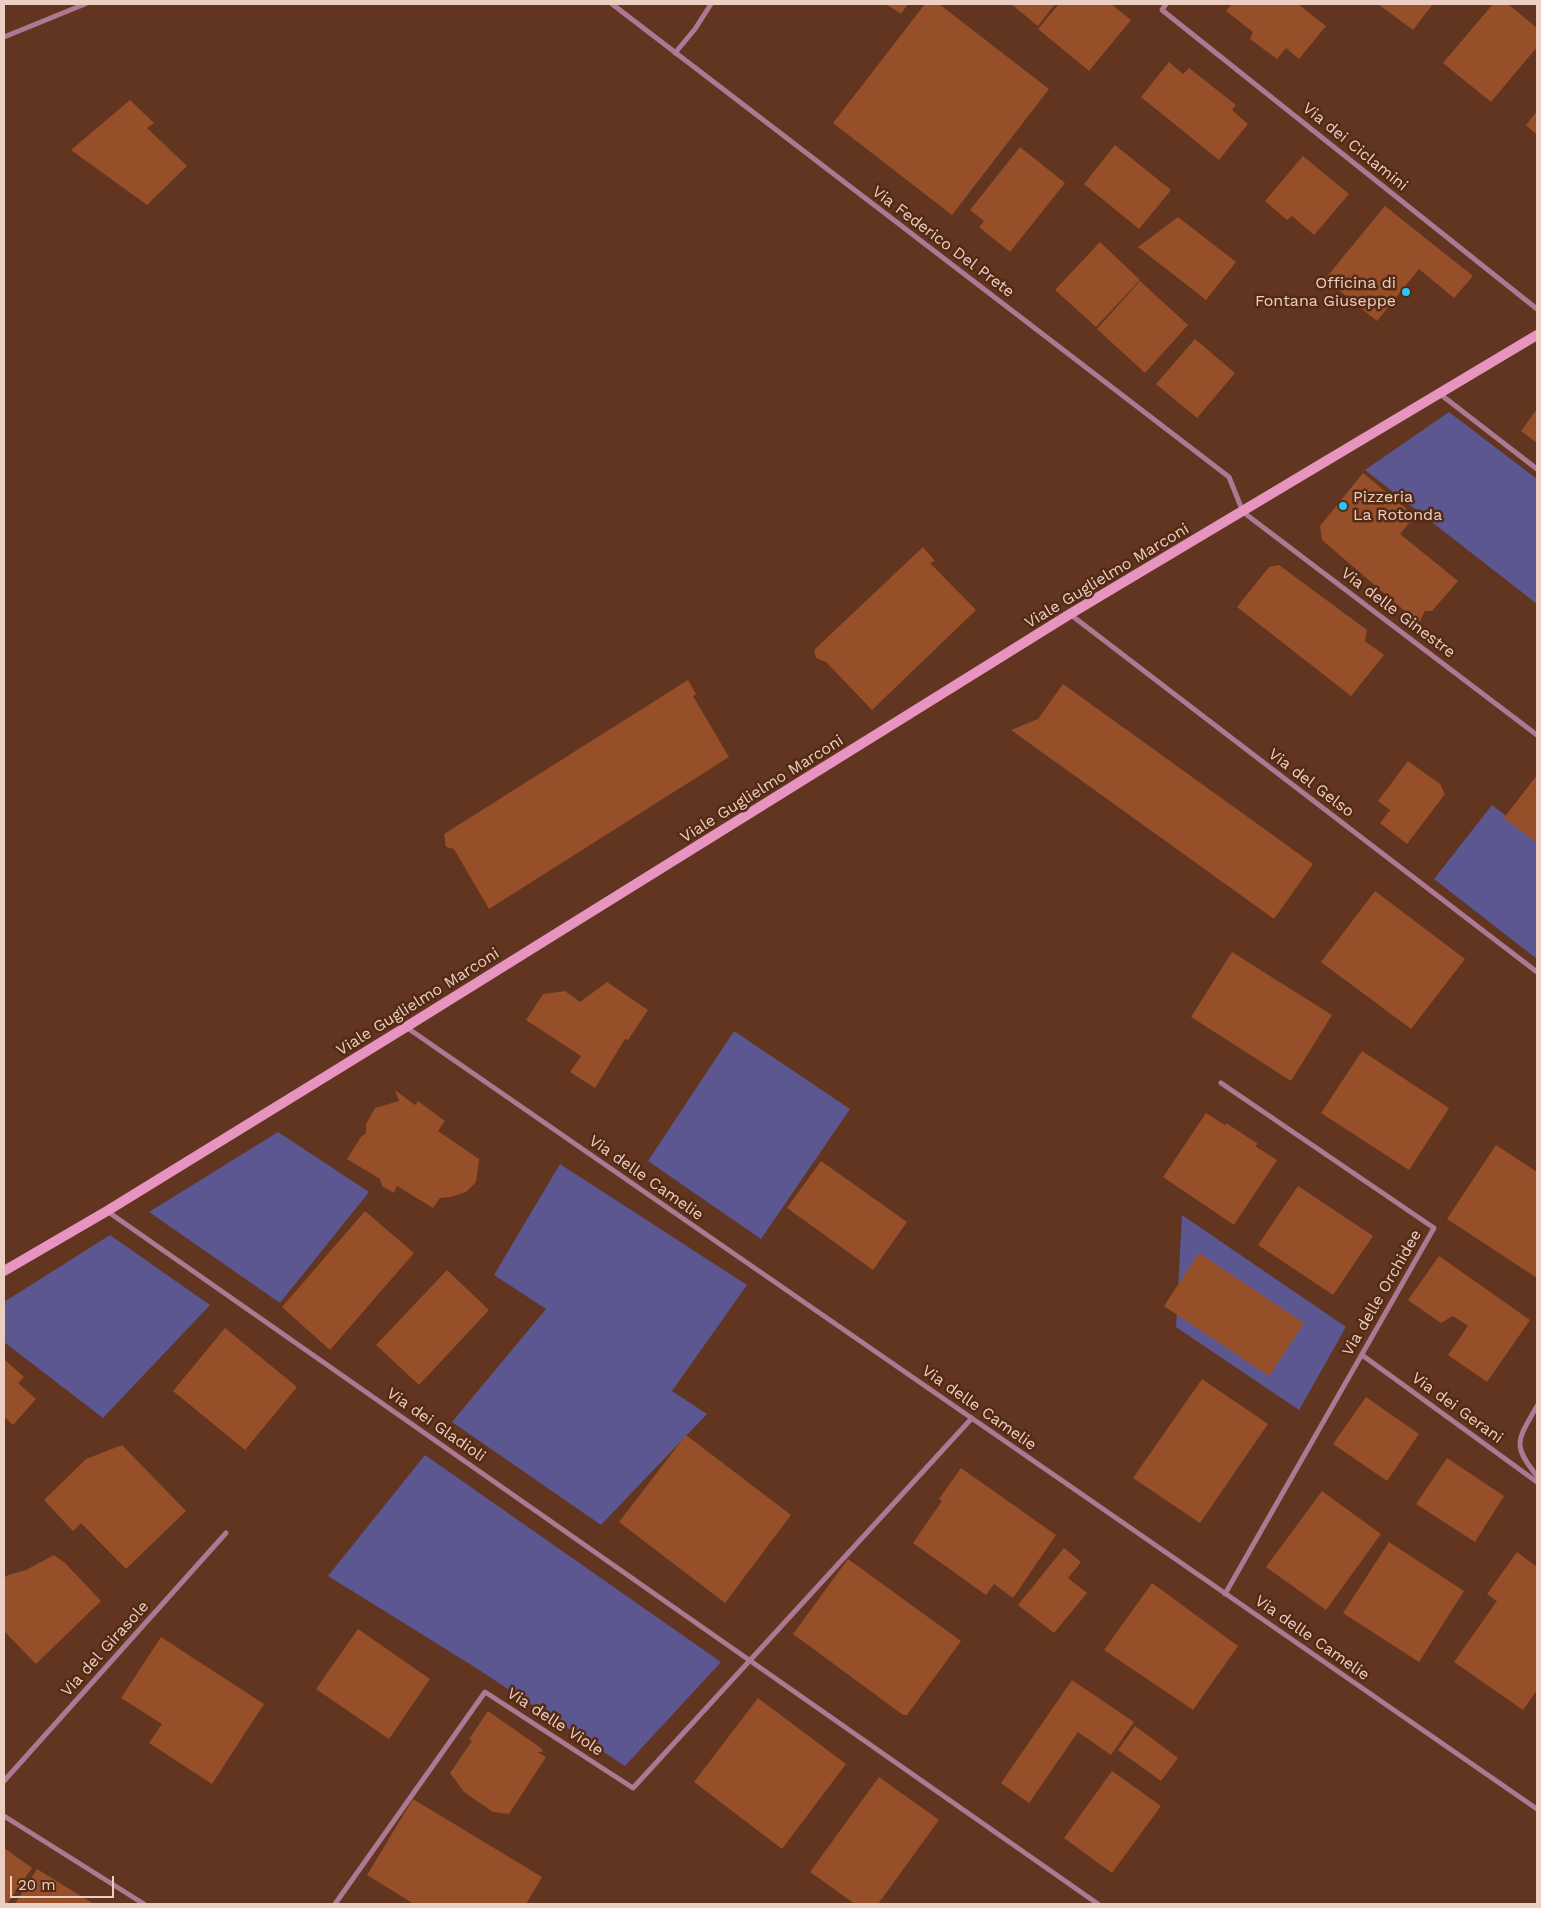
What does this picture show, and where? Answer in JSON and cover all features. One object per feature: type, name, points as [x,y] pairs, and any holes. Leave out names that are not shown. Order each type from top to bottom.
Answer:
[{"type":"street","points":[[4,37],[86,4]]},
{"type":"street","name":"Via Federico Del Prete","points":[[612,4],[1229,477],[1244,512]]},
{"type":"street","points":[[675,53],[695,29],[711,4]]},
{"type":"street","name":"Via dei Ciclamini","points":[[1166,4],[1162,10],[1537,309]]},
{"type":"street","name":"Viale Guglielmo Marconi","points":[[4,1271],[107,1211],[406,1027],[1070,614],[1244,512],[1537,335]]},
{"type":"street","points":[[1439,394],[1537,469]]},
{"type":"street","name":"Via delle Ginestre","points":[[1244,512],[1537,735]]},
{"type":"street","name":"Via del Gelso","points":[[1070,614],[1537,972]]},
{"type":"street","name":"Via delle Camelie","points":[[406,1027],[1537,1809]]},
{"type":"street","name":"Via delle Orchidee","points":[[1221,1084],[1434,1228],[1225,1594]]},
{"type":"street","name":"Via dei Gladioli","points":[[107,1211],[1098,1904]]},
{"type":"street","name":"Via dei Gerani","points":[[1362,1355],[1537,1482]]},
{"type":"street","points":[[1537,1406],[1518,1444],[1523,1458],[1537,1476]]},
{"type":"street","points":[[751,1660],[972,1418]]},
{"type":"street","name":"Via del Girasole","points":[[4,1781],[226,1533]]},
{"type":"street","name":"Via delle Viole","points":[[335,1904],[485,1692],[633,1788],[751,1660]]},
{"type":"street","points":[[4,1816],[144,1904]]},
{"type":"shaded area","points":[[1449,412],[1537,479],[1537,604],[1365,470]]},
{"type":"shaded area","points":[[1492,805],[1537,840],[1537,959],[1434,879]]},
{"type":"shaded area","points":[[734,1031],[850,1109],[761,1239],[648,1161]]},
{"type":"shaded area","points":[[278,1132],[369,1192],[280,1303],[149,1212]]},
{"type":"shaded area","points":[[560,1164],[747,1285],[672,1391],[707,1414],[601,1525],[452,1422],[546,1309],[494,1275]]},
{"type":"shaded area","points":[[1182,1215],[1346,1327],[1299,1410],[1176,1327]]},
{"type":"shaded area","points":[[110,1235],[210,1305],[103,1418],[4,1342],[4,1302]]},
{"type":"shaded area","points":[[425,1455],[721,1662],[625,1766],[473,1666],[328,1576]]},
{"type":"building","points":[[886,4],[908,4],[901,14]]},
{"type":"building","points":[[925,4],[939,4],[1049,89],[952,215],[833,123]]},
{"type":"building","points":[[1011,4],[1055,4],[1038,26]]},
{"type":"building","points":[[1059,4],[1111,4],[1131,20],[1089,71],[1038,29]]},
{"type":"building","points":[[1232,4],[1298,4],[1326,26],[1299,59],[1286,48],[1277,59],[1250,39],[1253,32],[1226,11]]},
{"type":"building","points":[[1378,4],[1433,4],[1413,30]]},
{"type":"building","points":[[1493,4],[1508,4],[1537,28],[1537,47],[1491,102],[1443,63]]},
{"type":"building","points":[[1169,62],[1183,74],[1189,68],[1236,105],[1232,110],[1248,124],[1219,160],[1141,97]]},
{"type":"building","points":[[130,100],[154,123],[147,128],[187,166],[147,205],[71,150]]},
{"type":"building","points":[[1537,111],[1537,135],[1526,125]]},
{"type":"building","points":[[1115,145],[1171,190],[1139,229],[1084,184]]},
{"type":"building","points":[[1020,147],[1065,183],[1010,252],[979,227],[984,221],[970,210]]},
{"type":"building","points":[[1303,156],[1349,194],[1314,235],[1292,216],[1287,220],[1265,201]]},
{"type":"building","points":[[1385,206],[1473,276],[1454,298],[1419,269],[1377,321],[1325,279]]},
{"type":"building","points":[[1178,217],[1236,262],[1206,300],[1138,247]]},
{"type":"building","points":[[1100,242],[1140,280],[1096,327],[1055,290]]},
{"type":"building","points":[[1140,281],[1188,325],[1145,373],[1097,329]]},
{"type":"building","points":[[1195,339],[1235,373],[1197,418],[1156,384]]},
{"type":"building","points":[[1537,409],[1537,443],[1521,431]]},
{"type":"building","points":[[1363,473],[1415,516],[1400,534],[1458,581],[1432,611],[1425,611],[1419,623],[1322,540],[1320,526]]},
{"type":"building","points":[[923,547],[935,561],[930,563],[976,610],[872,710],[826,662],[816,658],[814,650]]},
{"type":"building","points":[[1279,565],[1367,630],[1365,641],[1384,655],[1351,696],[1237,607],[1269,567]]},
{"type":"building","points":[[688,680],[696,694],[693,696],[729,757],[489,909],[454,849],[446,847],[444,834]]},
{"type":"building","points":[[1063,684],[1313,864],[1274,919],[1011,730],[1038,719]]},
{"type":"building","points":[[1408,761],[1440,784],[1445,794],[1407,844],[1380,823],[1390,810],[1378,801]]},
{"type":"building","points":[[1537,775],[1537,843],[1504,818]]},
{"type":"building","points":[[1375,891],[1465,959],[1411,1029],[1321,962]]},
{"type":"building","points":[[1232,952],[1332,1015],[1291,1081],[1191,1017]]},
{"type":"building","points":[[607,982],[648,1010],[628,1040],[625,1039],[595,1088],[570,1072],[581,1056],[526,1020],[543,994],[565,991],[580,1002]]},
{"type":"building","points":[[1362,1051],[1449,1108],[1409,1170],[1321,1113]]},
{"type":"building","points":[[395,1090],[415,1105],[418,1101],[445,1121],[438,1131],[479,1159],[476,1182],[466,1192],[440,1198],[433,1208],[397,1186],[394,1193],[382,1186],[380,1179],[347,1159],[361,1137],[366,1133],[366,1124],[375,1108],[399,1101]]},
{"type":"building","points":[[1206,1113],[1225,1125],[1226,1123],[1258,1144],[1255,1146],[1277,1160],[1234,1225],[1163,1177]]},
{"type":"building","points":[[1496,1145],[1537,1172],[1537,1278],[1447,1219]]},
{"type":"building","points":[[821,1161],[907,1222],[873,1270],[787,1208]]},
{"type":"building","points":[[1298,1186],[1373,1236],[1333,1295],[1258,1245]]},
{"type":"building","points":[[365,1211],[414,1253],[330,1350],[282,1307]]},
{"type":"building","points":[[1199,1253],[1304,1323],[1269,1376],[1164,1306]]},
{"type":"building","points":[[1439,1256],[1530,1320],[1487,1382],[1448,1355],[1468,1326],[1453,1316],[1441,1323],[1408,1300]]},
{"type":"building","points":[[447,1270],[489,1310],[419,1385],[376,1345]]},
{"type":"building","points":[[225,1328],[297,1387],[245,1450],[173,1391]]},
{"type":"building","points":[[4,1359],[24,1377],[18,1383],[36,1399],[13,1425],[4,1417]]},
{"type":"building","points":[[1202,1379],[1268,1424],[1200,1523],[1133,1478]]},
{"type":"building","points":[[1366,1397],[1419,1434],[1387,1481],[1333,1444]]},
{"type":"building","points":[[686,1435],[791,1515],[725,1603],[619,1522]]},
{"type":"building","points":[[122,1445],[186,1511],[126,1569],[81,1523],[73,1531],[44,1500],[86,1459]]},
{"type":"building","points":[[1447,1458],[1504,1496],[1475,1542],[1416,1504]]},
{"type":"building","points":[[961,1468],[1056,1535],[1013,1598],[994,1584],[986,1595],[913,1543],[942,1501],[939,1499]]},
{"type":"building","points":[[1322,1491],[1381,1534],[1326,1610],[1266,1567]]},
{"type":"building","points":[[1389,1542],[1464,1591],[1419,1662],[1343,1613]]},
{"type":"building","points":[[1064,1548],[1081,1562],[1068,1578],[1087,1593],[1054,1633],[1018,1605]]},
{"type":"building","points":[[1517,1552],[1537,1567],[1537,1690],[1523,1710],[1454,1662],[1497,1601],[1487,1594]]},
{"type":"building","points":[[54,1555],[65,1563],[101,1601],[36,1664],[4,1631],[4,1578],[26,1570]]},
{"type":"building","points":[[848,1559],[961,1641],[907,1715],[903,1715],[793,1634]]},
{"type":"building","points":[[1152,1583],[1238,1646],[1193,1710],[1104,1650]]},
{"type":"building","points":[[358,1629],[430,1679],[389,1739],[316,1689]]},
{"type":"building","points":[[161,1637],[264,1704],[212,1784],[149,1743],[162,1724],[121,1698]]},
{"type":"building","points":[[1072,1680],[1134,1722],[1111,1755],[1078,1732],[1029,1803],[1001,1783]]},
{"type":"building","points":[[758,1698],[846,1764],[782,1849],[694,1782]]},
{"type":"building","points":[[488,1711],[541,1748],[543,1752],[537,1752],[546,1757],[509,1814],[493,1812],[464,1792],[450,1773],[472,1741],[469,1739]]},
{"type":"building","points":[[1135,1726],[1178,1758],[1161,1781],[1118,1750]]},
{"type":"building","points":[[1112,1771],[1161,1806],[1112,1873],[1064,1838]]},
{"type":"building","points":[[879,1777],[939,1820],[878,1904],[855,1904],[810,1872]]},
{"type":"building","points":[[413,1799],[542,1877],[526,1904],[414,1904],[367,1875]]},
{"type":"building","points":[[4,1848],[32,1868],[7,1904],[4,1904]]},
{"type":"building","points":[[37,1869],[94,1904],[15,1904]]},
{"type":"place","name":"Officina di Fontana Giuseppe","points":[[1406,292]]},
{"type":"place","name":"Pizzeria La Rotonda","points":[[1343,506]]}]
